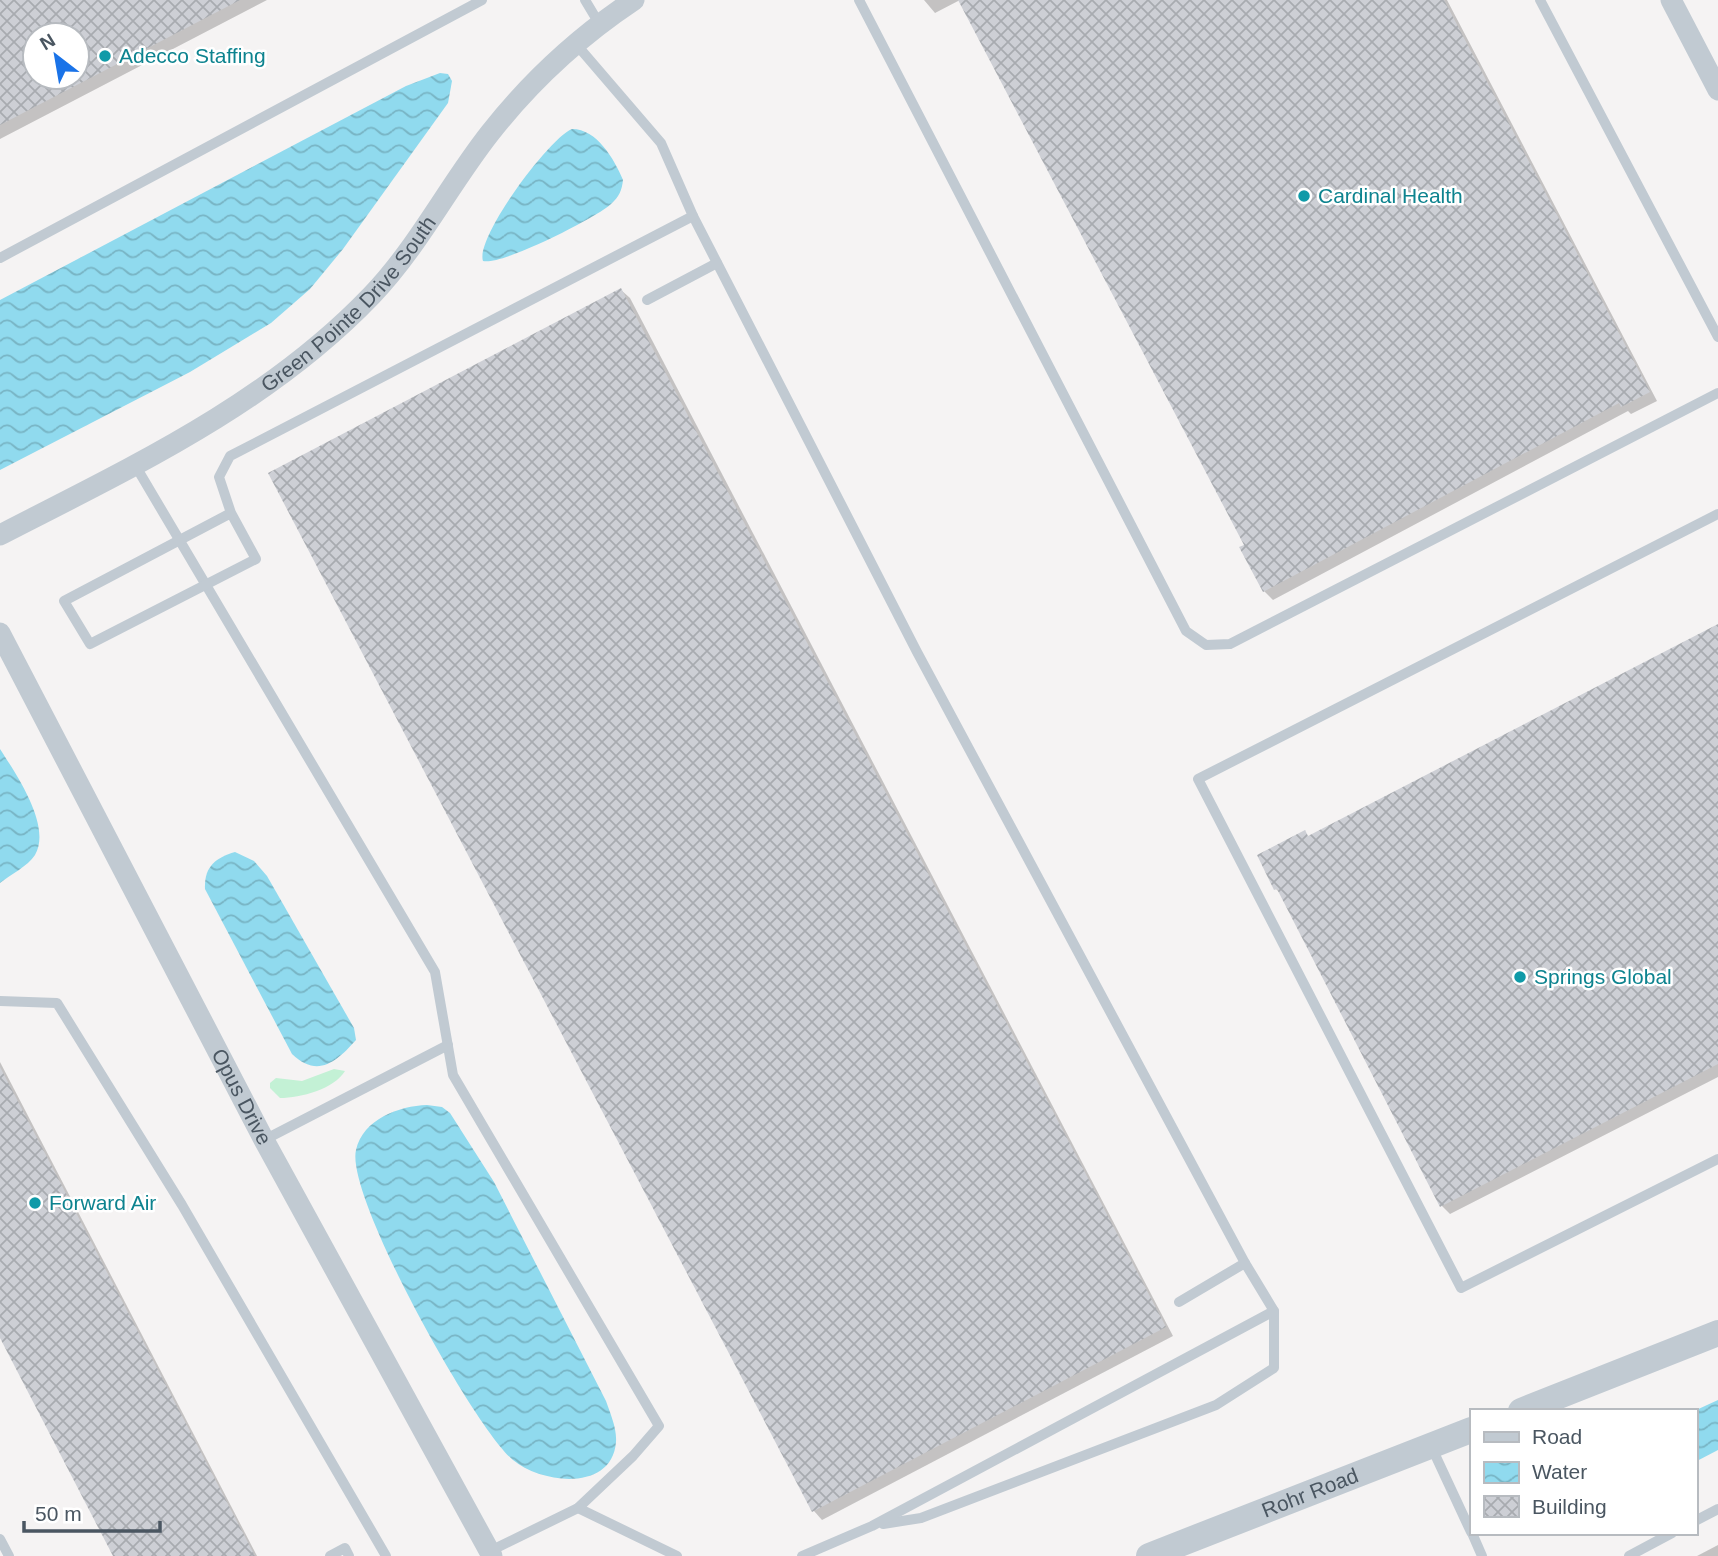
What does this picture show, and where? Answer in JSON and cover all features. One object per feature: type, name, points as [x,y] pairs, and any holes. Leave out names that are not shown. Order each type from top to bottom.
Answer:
[{"type":"street","name":"Green Pointe Drive South","points":[[0,535],[135,465],[273,383],[341,325],[373,293],[412,245],[490,132],[576,44],[634,0]]},
{"type":"street","points":[[1671,0],[1718,90]]},
{"type":"street","name":"Opus Drive","points":[[0,633],[264,1140],[491,1553]]},
{"type":"street","points":[[1526,1409],[1718,1333]]},
{"type":"street","name":"Rohr Road","points":[[1149,1556],[1470,1430]]},
{"type":"lane","points":[[0,258],[482,0]]},
{"type":"lane","points":[[585,0],[600,25]]},
{"type":"lane","points":[[859,0],[1186,631],[1206,645],[1230,644],[1718,393]]},
{"type":"lane","points":[[1540,0],[1718,337]]},
{"type":"lane","points":[[576,44],[660,143],[693,216],[917,652],[1245,1263],[1274,1311],[1274,1368],[1216,1405],[921,1518],[872,1526]]},
{"type":"lane","points":[[231,513],[64,601],[90,644],[207,587],[256,559],[231,513],[219,477],[230,456],[693,216]]},
{"type":"lane","points":[[647,300],[717,263]]},
{"type":"lane","points":[[135,465],[435,972],[453,1075],[659,1426],[633,1456],[578,1508],[491,1553]]},
{"type":"lane","points":[[1718,514],[1198,779],[1461,1288],[1718,1159]]},
{"type":"lane","points":[[0,1001],[57,1003],[181,1205],[386,1556]]},
{"type":"lane","points":[[264,1140],[447,1045]]},
{"type":"lane","points":[[1179,1302],[1245,1263]]},
{"type":"lane","points":[[802,1556],[872,1526],[1274,1311]]},
{"type":"lane","points":[[1431,1446],[1470,1531]]},
{"type":"lane","points":[[578,1508],[677,1556]]},
{"type":"lane","points":[[1697,1520],[1718,1509]]},
{"type":"lane","points":[[1472,1535],[1482,1556]]},
{"type":"lane","points":[[1629,1556],[1668,1535]]},
{"type":"lane","points":[[0,1539],[9,1556]]},
{"type":"lane","points":[[330,1556],[345,1548],[349,1556]]},
{"type":"green space","points":[[334,1069],[345,1071],[333,1083],[307,1094],[280,1098],[270,1088],[270,1083],[276,1078],[302,1081]]},
{"type":"water","points":[[440,73],[448,74],[452,81],[448,103],[343,249],[310,289],[271,323],[190,372],[0,470],[0,300],[406,86]]},
{"type":"water","points":[[572,129],[589,134],[610,155],[623,180],[618,196],[602,211],[569,230],[508,256],[483,261],[490,232],[516,190],[547,150]]},
{"type":"water","points":[[0,749],[30,800],[36,815],[39,843],[32,859],[0,883]]},
{"type":"water","points":[[235,852],[254,861],[267,876],[354,1028],[356,1040],[342,1055],[327,1064],[310,1065],[292,1054],[205,889],[206,875],[212,864]]},
{"type":"water","points":[[427,1105],[442,1107],[450,1113],[494,1182],[606,1401],[616,1442],[612,1458],[602,1469],[589,1476],[557,1478],[526,1468],[513,1460],[495,1440],[471,1405],[416,1311],[391,1260],[358,1175],[356,1150],[360,1139],[374,1122],[405,1108]]},
{"type":"water","points":[[1718,1400],[1718,1450],[1697,1461],[1697,1410]]},
{"type":"building","name":"Adecco Staffing","points":[[0,0],[240,0],[91,78],[91,21],[21,21],[21,91],[65,91],[0,125]]},
{"type":"building","name":"Cardinal Health","points":[[958,0],[1444,0],[1650,392],[1621,407],[1619,403],[1263,592],[1239,547],[1244,545]]},
{"type":"building","points":[[621,288],[1166,1327],[812,1512],[268,473]]},
{"type":"building","name":"Springs Global","points":[[1718,624],[1718,1064],[1440,1207],[1257,855],[1305,830],[1308,836]]},
{"type":"building","name":"Forward Air","points":[[0,1067],[255,1556],[113,1556],[0,1338]]},
{"type":"place","name":"Adecco Staffing","points":[[105,56]]},
{"type":"place","name":"Cardinal Health","points":[[1304,196]]},
{"type":"place","name":"Springs Global","points":[[1520,977]]},
{"type":"place","name":"Forward Air","points":[[35,1203]]}]
